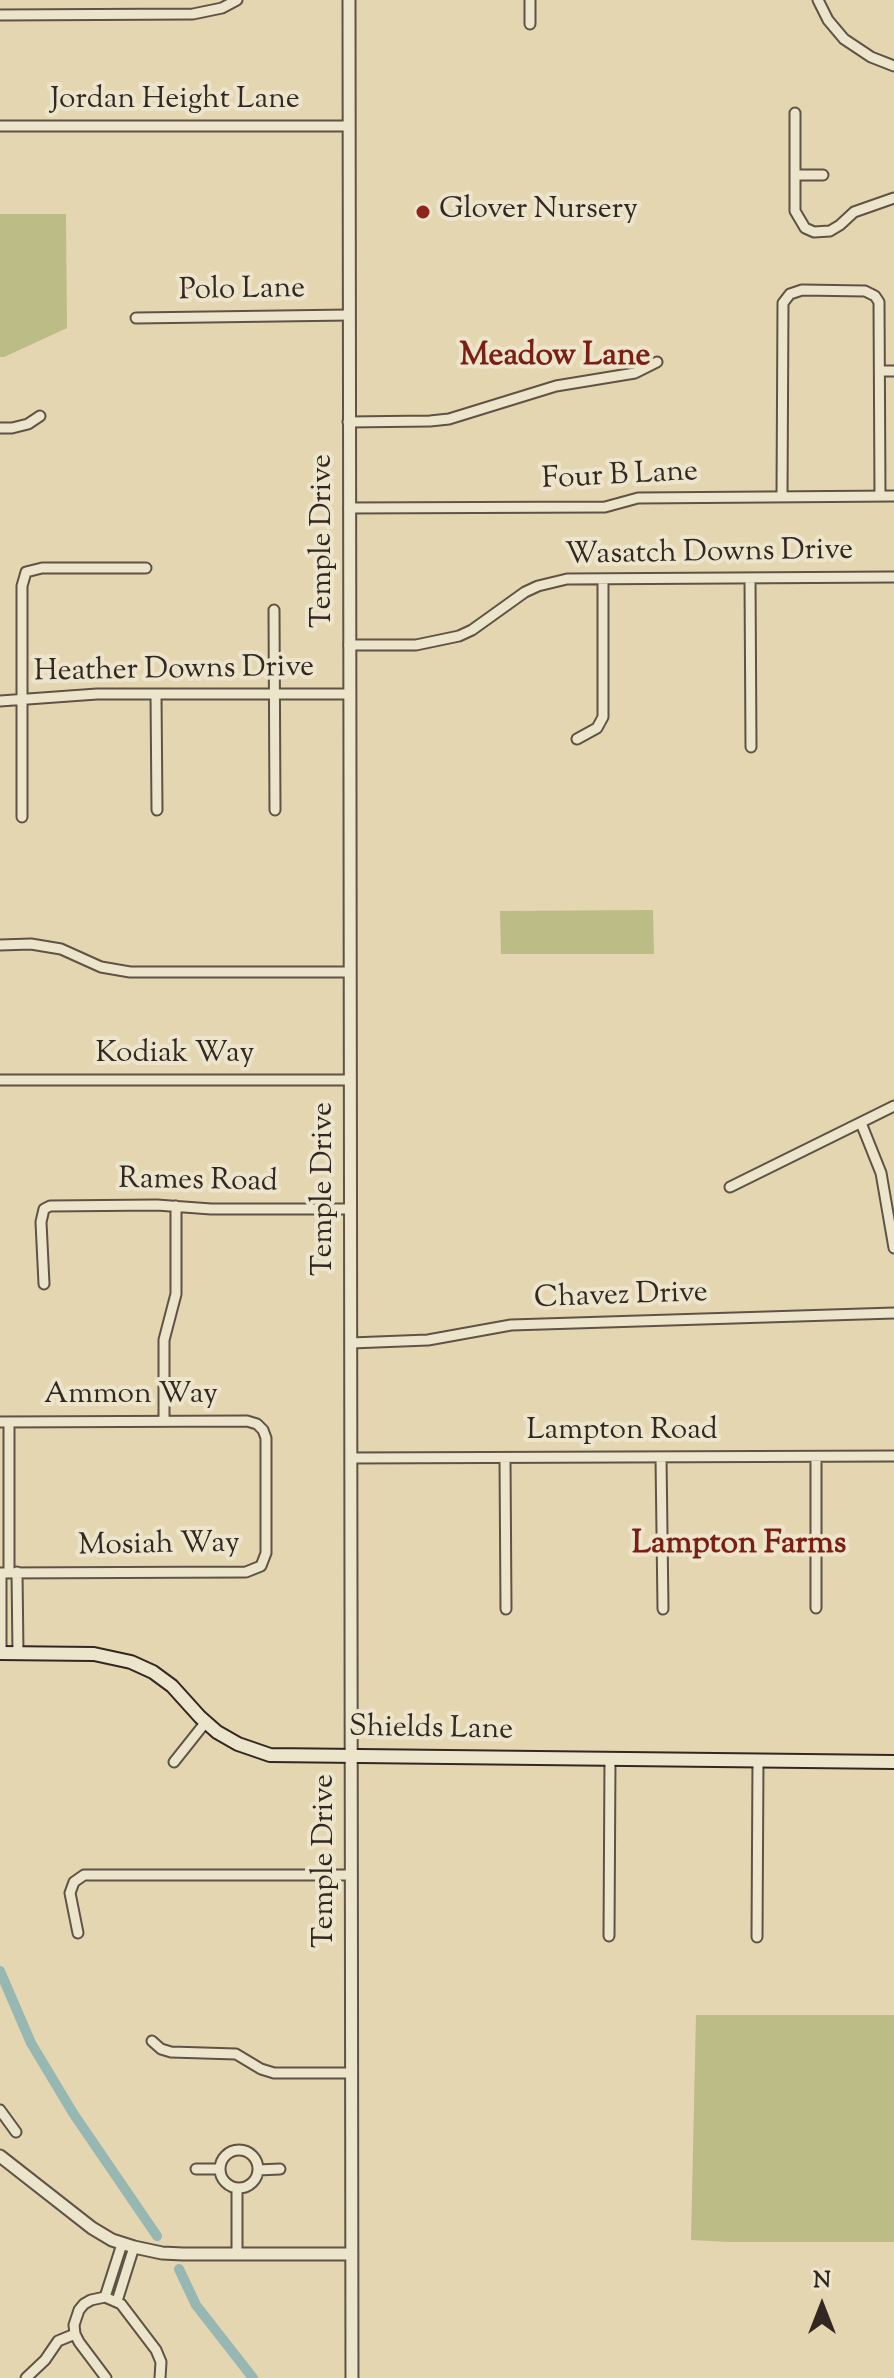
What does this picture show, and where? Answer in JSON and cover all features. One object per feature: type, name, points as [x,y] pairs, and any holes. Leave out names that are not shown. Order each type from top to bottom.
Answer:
[{"type":"main road","name":"Shields Lane","points":[[0,1653],[94,1654],[131,1662],[153,1672],[172,1686],[205,1723],[238,1744],[270,1755],[894,1762]]},
{"type":"street","points":[[0,15],[193,14],[222,8],[237,0]]},
{"type":"street","name":"Temple Drive","points":[[349,0],[352,2378]]},
{"type":"street","points":[[530,0],[530,24]]},
{"type":"street","points":[[818,0],[828,20],[844,39],[871,57],[894,66]]},
{"type":"street","points":[[795,113],[796,215],[805,228],[814,232],[833,229],[859,210],[894,198]]},
{"type":"street","name":"Jordan Height Lane","points":[[0,126],[349,126]]},
{"type":"street","points":[[795,175],[823,175]]},
{"type":"street","points":[[782,497],[783,303],[787,297],[802,290],[861,290],[875,296],[881,309],[880,496]]},
{"type":"street","name":"Polo Lane","points":[[136,318],[349,315]]},
{"type":"street","points":[[348,422],[439,421],[556,386],[635,373],[657,362]]},
{"type":"street","points":[[881,371],[894,371]]},
{"type":"street","points":[[0,428],[28,424],[40,416]]},
{"type":"street","name":"Four B Lane","points":[[349,508],[605,507],[638,498],[894,496]]},
{"type":"street","points":[[22,817],[22,586],[26,572],[42,568],[146,568]]},
{"type":"street","name":"Wasatch Downs Drive","points":[[349,645],[416,645],[445,640],[472,630],[513,599],[538,586],[567,579],[894,577]]},
{"type":"street","points":[[750,578],[751,747]]},
{"type":"street","points":[[577,739],[597,728],[603,717],[603,579]]},
{"type":"street","points":[[274,610],[275,810]]},
{"type":"street","name":"Heather Downs Drive","points":[[0,701],[97,694],[349,694]]},
{"type":"street","points":[[156,694],[157,810]]},
{"type":"street","points":[[0,945],[31,944],[61,949],[101,967],[130,972],[350,972]]},
{"type":"street","name":"Kodiak Way","points":[[0,1080],[350,1080]]},
{"type":"street","points":[[730,1187],[894,1106]]},
{"type":"street","points":[[861,1123],[881,1173],[894,1248]]},
{"type":"street","name":"Rames Road","points":[[44,1284],[41,1222],[44,1209],[57,1205],[350,1209]]},
{"type":"street","points":[[164,1421],[164,1340],[176,1294],[176,1206]]},
{"type":"street","name":"Chavez Drive","points":[[351,1343],[428,1340],[511,1325],[894,1313]]},
{"type":"street","name":"Ammon Way","points":[[4,1422],[247,1421],[261,1427]]},
{"type":"street","points":[[0,1653],[7,1573],[4,1422]]},
{"type":"street","name":"Mosiah Way","points":[[7,1573],[246,1572],[257,1569],[264,1562],[266,1553],[266,1438],[261,1427]]},
{"type":"street","name":"Lampton Road","points":[[351,1458],[894,1456]]},
{"type":"street","points":[[661,1457],[663,1609]]},
{"type":"street","points":[[816,1457],[816,1608]]},
{"type":"street","points":[[505,1458],[506,1609]]},
{"type":"street","points":[[7,1573],[18,1653]]},
{"type":"street","points":[[174,1762],[205,1723]]},
{"type":"street","points":[[609,1936],[610,1759]]},
{"type":"street","points":[[757,1937],[758,1760]]},
{"type":"street","points":[[78,1933],[70,1893],[74,1882],[84,1875],[351,1875]]},
{"type":"street","points":[[152,2041],[161,2049],[171,2052],[236,2054],[274,2073],[352,2073]]},
{"type":"street","points":[[0,2110],[16,2132]]},
{"type":"street","points":[[239,2150],[250,2154],[258,2170],[254,2181],[237,2188],[223,2180],[220,2169],[224,2158],[239,2150]]},
{"type":"street","points":[[0,2156],[92,2228],[128,2246],[162,2253],[352,2254]]},
{"type":"street","points":[[196,2169],[220,2169]]},
{"type":"street","points":[[258,2170],[280,2169]]},
{"type":"street","points":[[237,2188],[237,2253]]},
{"type":"street","points":[[105,2297],[128,2246]]},
{"type":"street","points":[[117,2301],[128,2246]]},
{"type":"street","points":[[106,2378],[75,2334],[75,2317],[79,2310],[91,2300],[105,2297],[117,2301],[159,2356],[162,2377]]},
{"type":"street","points":[[26,2378],[45,2360],[58,2341],[75,2334]]},
{"type":"green space","points":[[0,214],[66,214],[67,328],[4,357],[0,357]]},
{"type":"green space","points":[[653,910],[654,954],[501,954],[500,911]]},
{"type":"green space","points":[[696,2015],[894,2015],[894,2242],[691,2240]]},
{"type":"waterway","points":[[0,1971],[31,2043],[73,2113],[157,2236]]},
{"type":"waterway","points":[[179,2269],[196,2305],[253,2378]]},
{"type":"place","name":"Glover Nursery","points":[[423,212]]},
{"type":"district","name":"Meadow Lane","points":[[555,359]]},
{"type":"district","name":"Lampton Farms","points":[[739,1547]]}]
